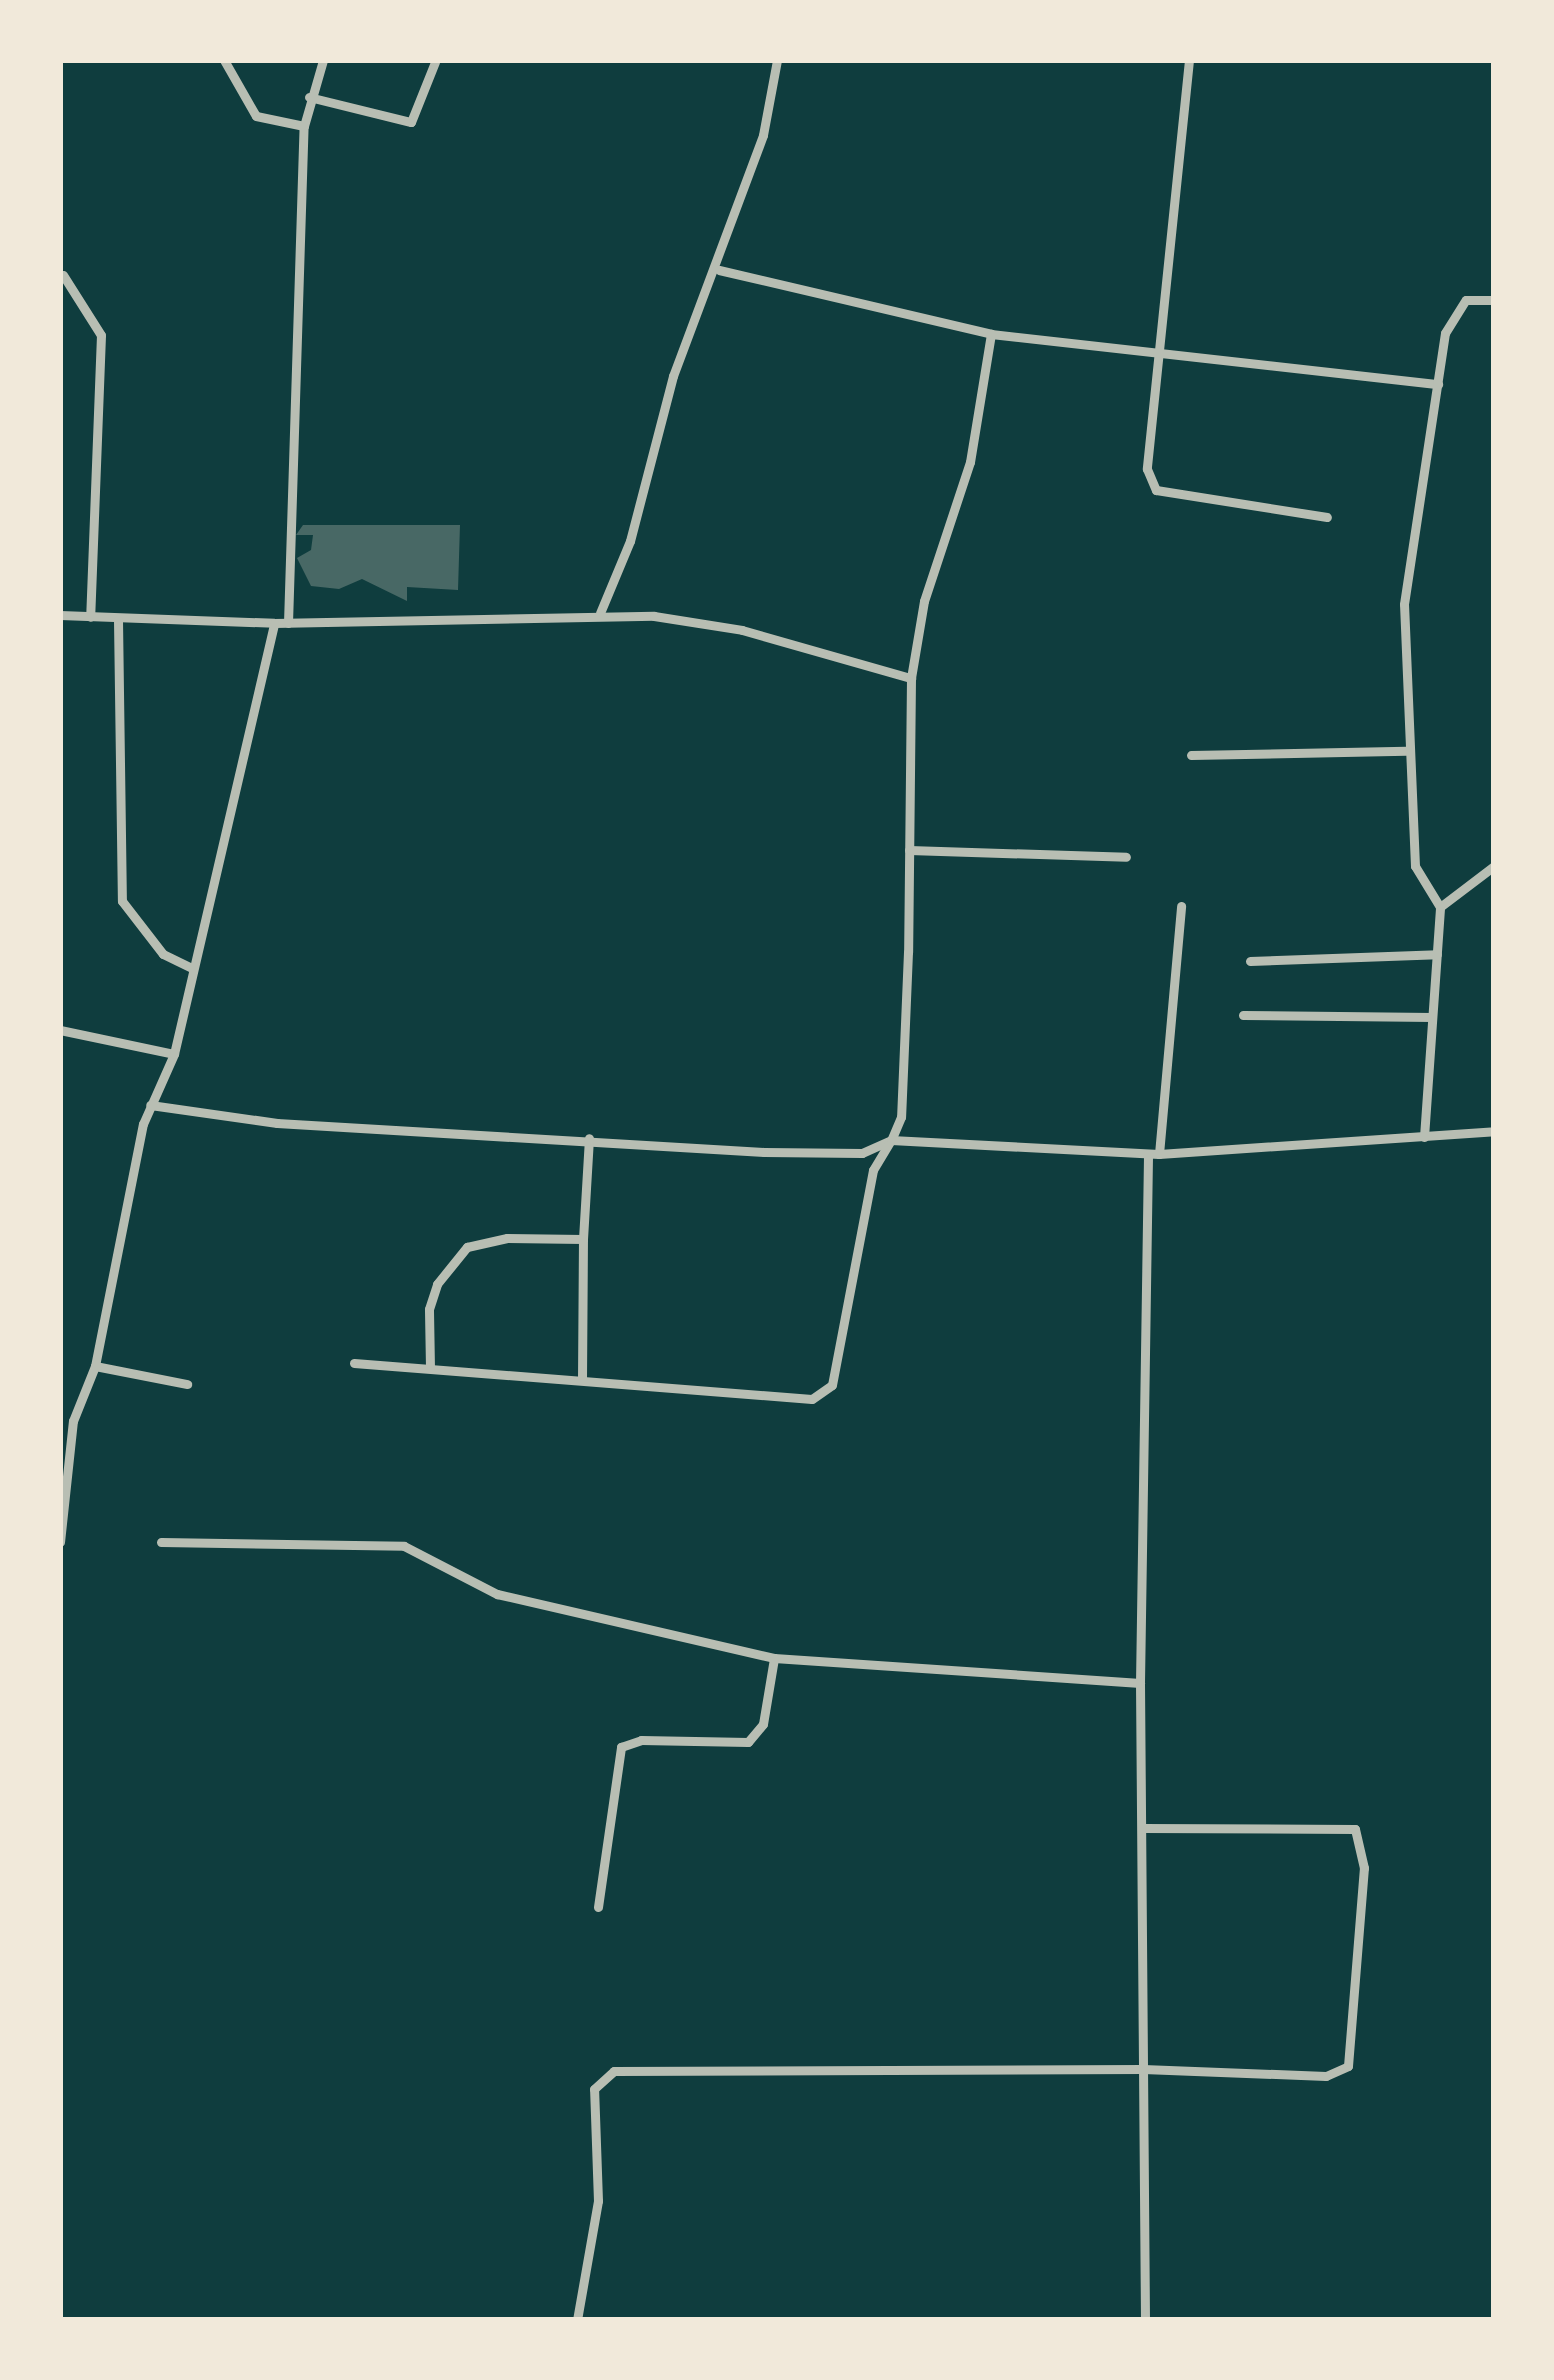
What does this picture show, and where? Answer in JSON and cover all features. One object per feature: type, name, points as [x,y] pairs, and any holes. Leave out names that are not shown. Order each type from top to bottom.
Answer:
[{"type":"street","points":[[224,60],[256,116],[304,126]]},
{"type":"street","points":[[288,623],[304,126],[323,60]]},
{"type":"street","points":[[1189,60],[1147,469],[1156,490],[1328,517]]},
{"type":"street","points":[[600,613],[630,541],[674,376],[718,270],[763,135],[774,61]]},
{"type":"street","points":[[309,97],[411,122],[435,62]]},
{"type":"street","points":[[718,270],[991,334],[1438,384]]},
{"type":"street","points":[[63,275],[101,335],[90,617]]},
{"type":"street","points":[[1424,1137],[1440,907],[1415,866],[1406,751],[1404,604],[1453,313],[1466,300],[1494,300]]},
{"type":"street","points":[[354,1363],[812,1399],[832,1385],[873,1170],[901,1117],[911,678],[924,601],[970,462],[991,334]]},
{"type":"street","points":[[60,615],[288,623],[600,613],[742,630],[911,678]]},
{"type":"street","points":[[118,620],[122,901],[164,954],[192,968]]},
{"type":"street","points":[[60,1542],[74,1421],[95,1366],[150,1105],[174,1054],[274,623]]},
{"type":"street","points":[[1191,755],[1406,751]]},
{"type":"street","points":[[909,850],[1126,856]]},
{"type":"street","points":[[1440,907],[1494,866]]},
{"type":"street","points":[[1145,2320],[1140,1683],[1153,1154],[1181,906]]},
{"type":"street","points":[[1250,961],[1437,954]]},
{"type":"street","points":[[1243,1016],[1432,1017]]},
{"type":"street","points":[[60,1030],[174,1054]]},
{"type":"street","points":[[150,1105],[277,1123],[817,1154],[862,1153],[891,1140],[1153,1154],[1494,1131]]},
{"type":"street","points":[[581,1380],[589,1138]]},
{"type":"street","points":[[430,1368],[429,1309],[437,1284],[466,1247],[507,1238],[583,1239]]},
{"type":"street","points":[[95,1366],[187,1384]]},
{"type":"street","points":[[161,1542],[404,1546],[497,1594],[774,1658],[1140,1683]]},
{"type":"street","points":[[598,1907],[621,1747],[641,1740],[748,1742],[764,1724],[774,1658]]},
{"type":"street","points":[[577,2320],[598,2201],[592,2103],[601,2077],[632,2068],[1143,2069],[1326,2076],[1348,2066],[1364,1868],[1362,1841],[1343,1824],[1142,1828]]},
{"type":"building","points":[[303,525],[460,525],[458,590],[407,587],[407,601],[362,579],[339,589],[311,586],[297,558],[311,550],[313,535],[296,535]]}]
